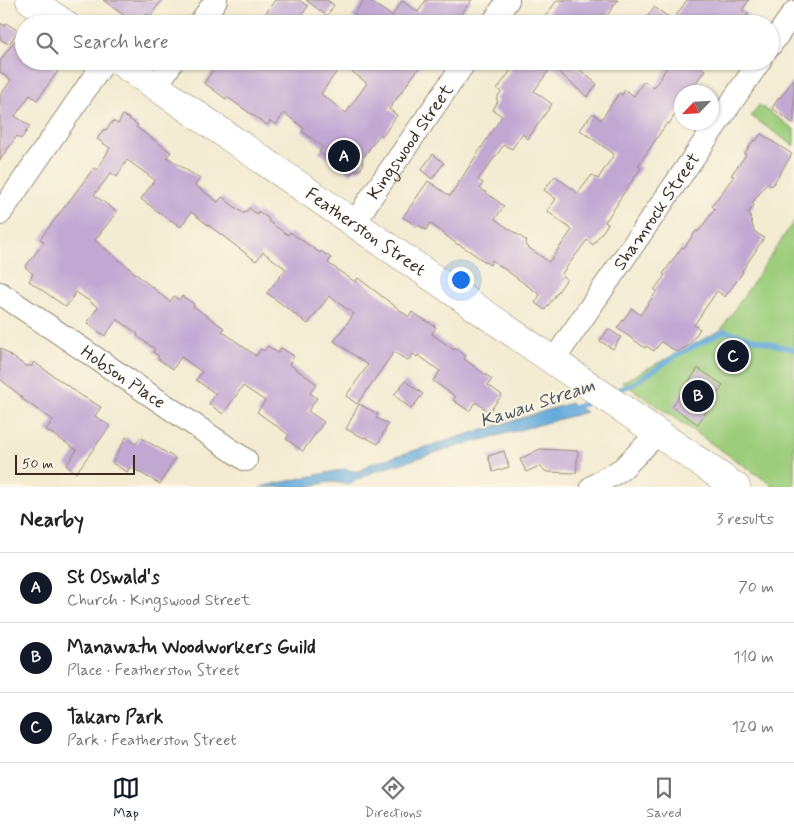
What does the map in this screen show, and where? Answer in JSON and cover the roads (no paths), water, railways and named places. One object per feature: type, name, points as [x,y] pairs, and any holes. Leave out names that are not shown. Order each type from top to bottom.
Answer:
[{"type":"main road","points":[[30,0],[51,15]]},
{"type":"main road","name":"Featherston Street","points":[[131,70],[736,487]]},
{"type":"street","points":[[205,15],[216,0]]},
{"type":"street","points":[[498,15],[508,0]]},
{"type":"street","points":[[779,33],[794,12]]},
{"type":"street","points":[[0,214],[100,70]]},
{"type":"street","points":[[156,87],[167,70]]},
{"type":"street","name":"Kingswood Street","points":[[355,224],[460,70]]},
{"type":"street","name":"Shamrock Street","points":[[553,361],[754,70]]},
{"type":"street","name":"Hobson Place","points":[[0,293],[246,460]]},
{"type":"street","points":[[592,487],[622,469],[658,433]]},
{"type":"water","points":[[571,403],[586,412],[441,451],[373,472],[347,485],[330,482],[304,487],[260,487],[345,469],[358,471],[370,464]]},
{"type":"waterway","name":"Kawau Stream","points":[[613,392],[631,385],[679,354],[725,331],[794,350]]},
{"type":"waterway","name":"Kawau Stream","points":[[571,409],[594,400]]},
{"type":"place","name":"St Oswald's","points":[[344,156]]},
{"type":"place","name":"Takaro Park","points":[[733,356]]},
{"type":"place","name":"Manawatu Woodworkers Guild","points":[[698,396]]}]
